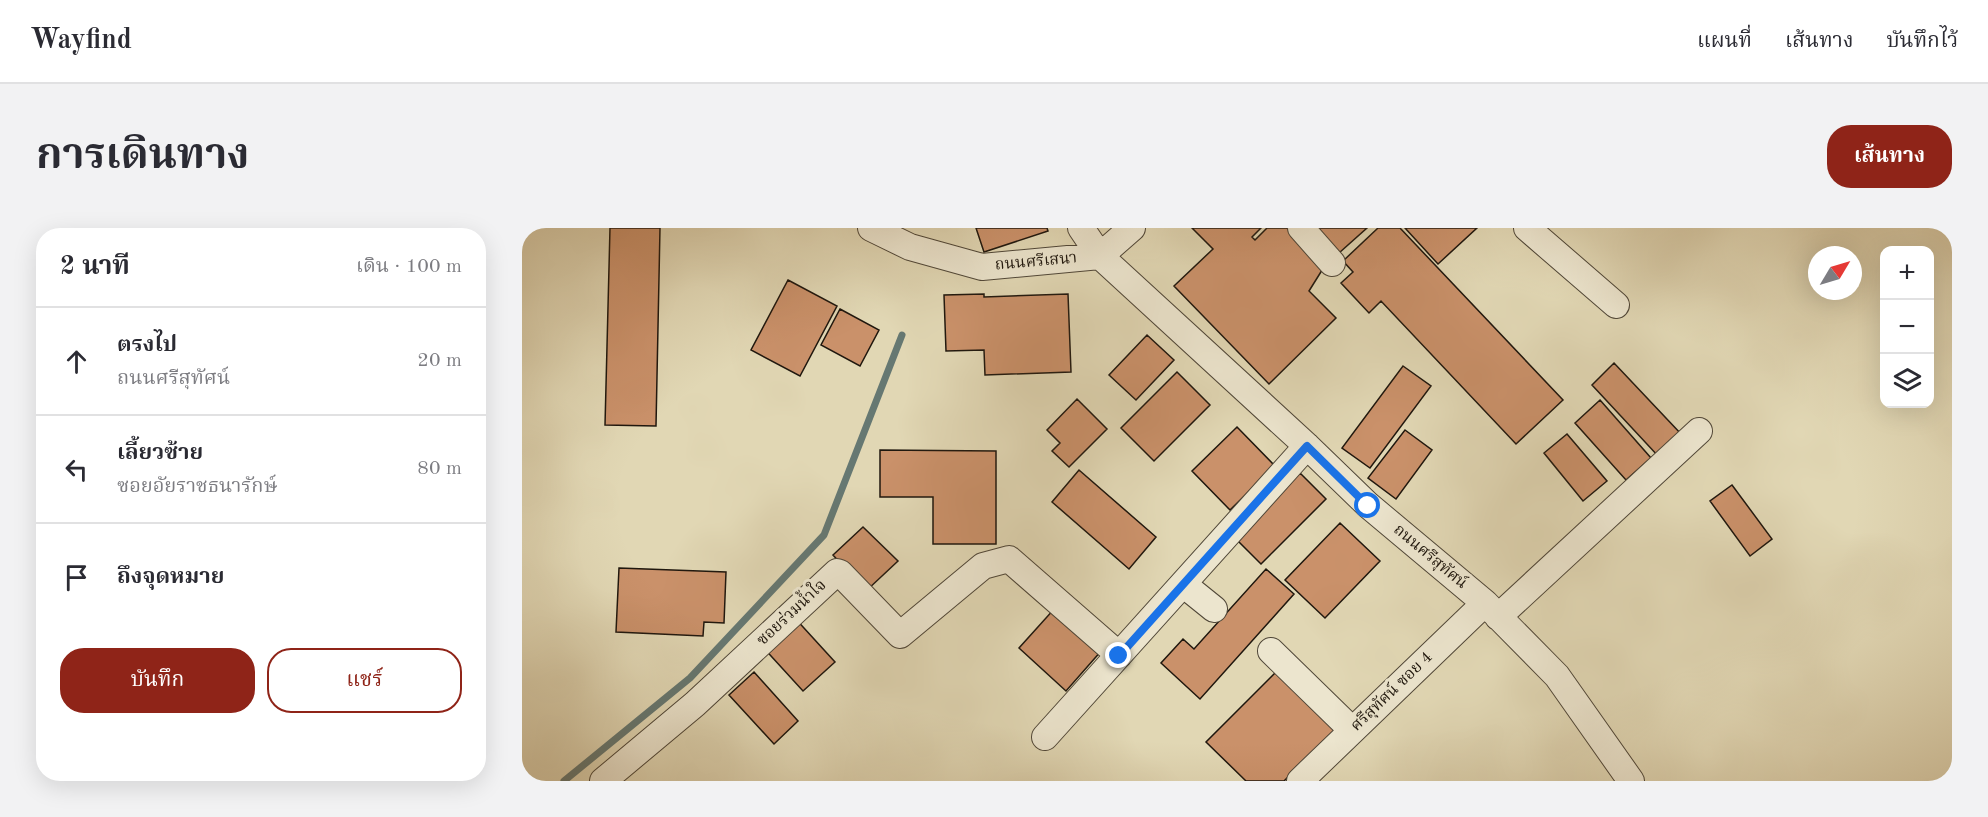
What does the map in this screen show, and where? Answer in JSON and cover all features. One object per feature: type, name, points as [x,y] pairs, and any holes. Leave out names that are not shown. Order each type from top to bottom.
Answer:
[{"type":"street","name":"ถนนศรีเสนา","points":[[871,228],[910,247],[982,267],[1100,256]]},
{"type":"street","name":"ถนนศรีสุทัศน์","points":[[1081,228],[1100,256],[1307,446],[1368,506],[1492,610],[1557,676],[1631,781]]},
{"type":"street","points":[[1100,256],[1132,228]]},
{"type":"street","points":[[1301,228],[1332,263]]},
{"type":"street","points":[[1527,228],[1616,304]]},
{"type":"street","name":"ศรีสุทัศน์ ซอย 4","points":[[1300,781],[1352,730],[1699,431]]},
{"type":"street","points":[[1045,737],[1307,446]]},
{"type":"street","name":"ซอยร่วมน้ำใจ","points":[[603,781],[695,704],[837,572],[900,635],[983,566],[1009,559],[1119,656]]},
{"type":"street","points":[[1183,584],[1214,609]]},
{"type":"street","points":[[1271,651],[1352,730]]},
{"type":"building","points":[[610,228],[660,228],[656,426],[605,425]]},
{"type":"building","points":[[976,228],[1047,228],[1048,231],[984,252]]},
{"type":"building","points":[[1192,228],[1261,228],[1252,237],[1255,240],[1267,228],[1287,228],[1324,267],[1309,291],[1336,318],[1269,384],[1174,286],[1213,249]]},
{"type":"building","points":[[1316,228],[1367,228],[1339,253]]},
{"type":"building","points":[[1378,228],[1400,228],[1563,400],[1516,444],[1381,301],[1369,313],[1341,283],[1353,272],[1343,261]]},
{"type":"building","points":[[1405,228],[1477,228],[1438,264]]},
{"type":"building","points":[[788,280],[837,306],[800,376],[751,350]]},
{"type":"building","points":[[984,294],[984,297],[1068,294],[1071,372],[985,375],[984,350],[946,351],[944,295]]},
{"type":"building","points":[[840,309],[879,330],[860,366],[821,345]]},
{"type":"building","points":[[1147,335],[1174,360],[1136,400],[1109,375]]},
{"type":"building","points":[[1614,363],[1682,435],[1659,457],[1592,385]]},
{"type":"building","points":[[1403,366],[1431,386],[1370,468],[1342,448]]},
{"type":"building","points":[[1177,372],[1210,405],[1154,461],[1121,428]]},
{"type":"building","points":[[1077,399],[1107,429],[1069,467],[1052,451],[1060,443],[1047,430]]},
{"type":"building","points":[[1600,400],[1651,458],[1626,480],[1575,423]]},
{"type":"building","points":[[1237,427],[1275,466],[1230,510],[1192,471]]},
{"type":"building","points":[[1405,430],[1432,450],[1396,499],[1368,478]]},
{"type":"building","points":[[1567,434],[1607,481],[1583,501],[1544,453]]},
{"type":"building","points":[[880,450],[996,451],[996,544],[933,544],[933,497],[880,497]]},
{"type":"building","points":[[1079,470],[1156,537],[1129,569],[1052,502]]},
{"type":"building","points":[[1300,473],[1326,499],[1261,564],[1235,538]]},
{"type":"building","points":[[1732,485],[1772,539],[1750,556],[1710,501]]},
{"type":"building","points":[[1340,523],[1380,561],[1325,618],[1285,580]]},
{"type":"building","points":[[863,527],[898,561],[866,591],[833,555]]},
{"type":"building","points":[[619,568],[726,572],[724,623],[704,622],[703,636],[616,632]]},
{"type":"building","points":[[1266,569],[1294,594],[1200,699],[1161,663],[1183,639],[1194,649]]},
{"type":"building","points":[[1055,608],[1102,650],[1066,691],[1019,648]]},
{"type":"building","points":[[793,616],[835,662],[803,691],[761,645]]},
{"type":"building","points":[[1282,666],[1338,727],[1284,781],[1246,781],[1206,742]]},
{"type":"building","points":[[754,672],[798,721],[774,744],[729,695]]},
{"type":"waterway","points":[[564,781],[690,678],[824,535],[902,335]]},
{"type":"route","points":[[1119,656],[1307,446],[1368,506]]}]
